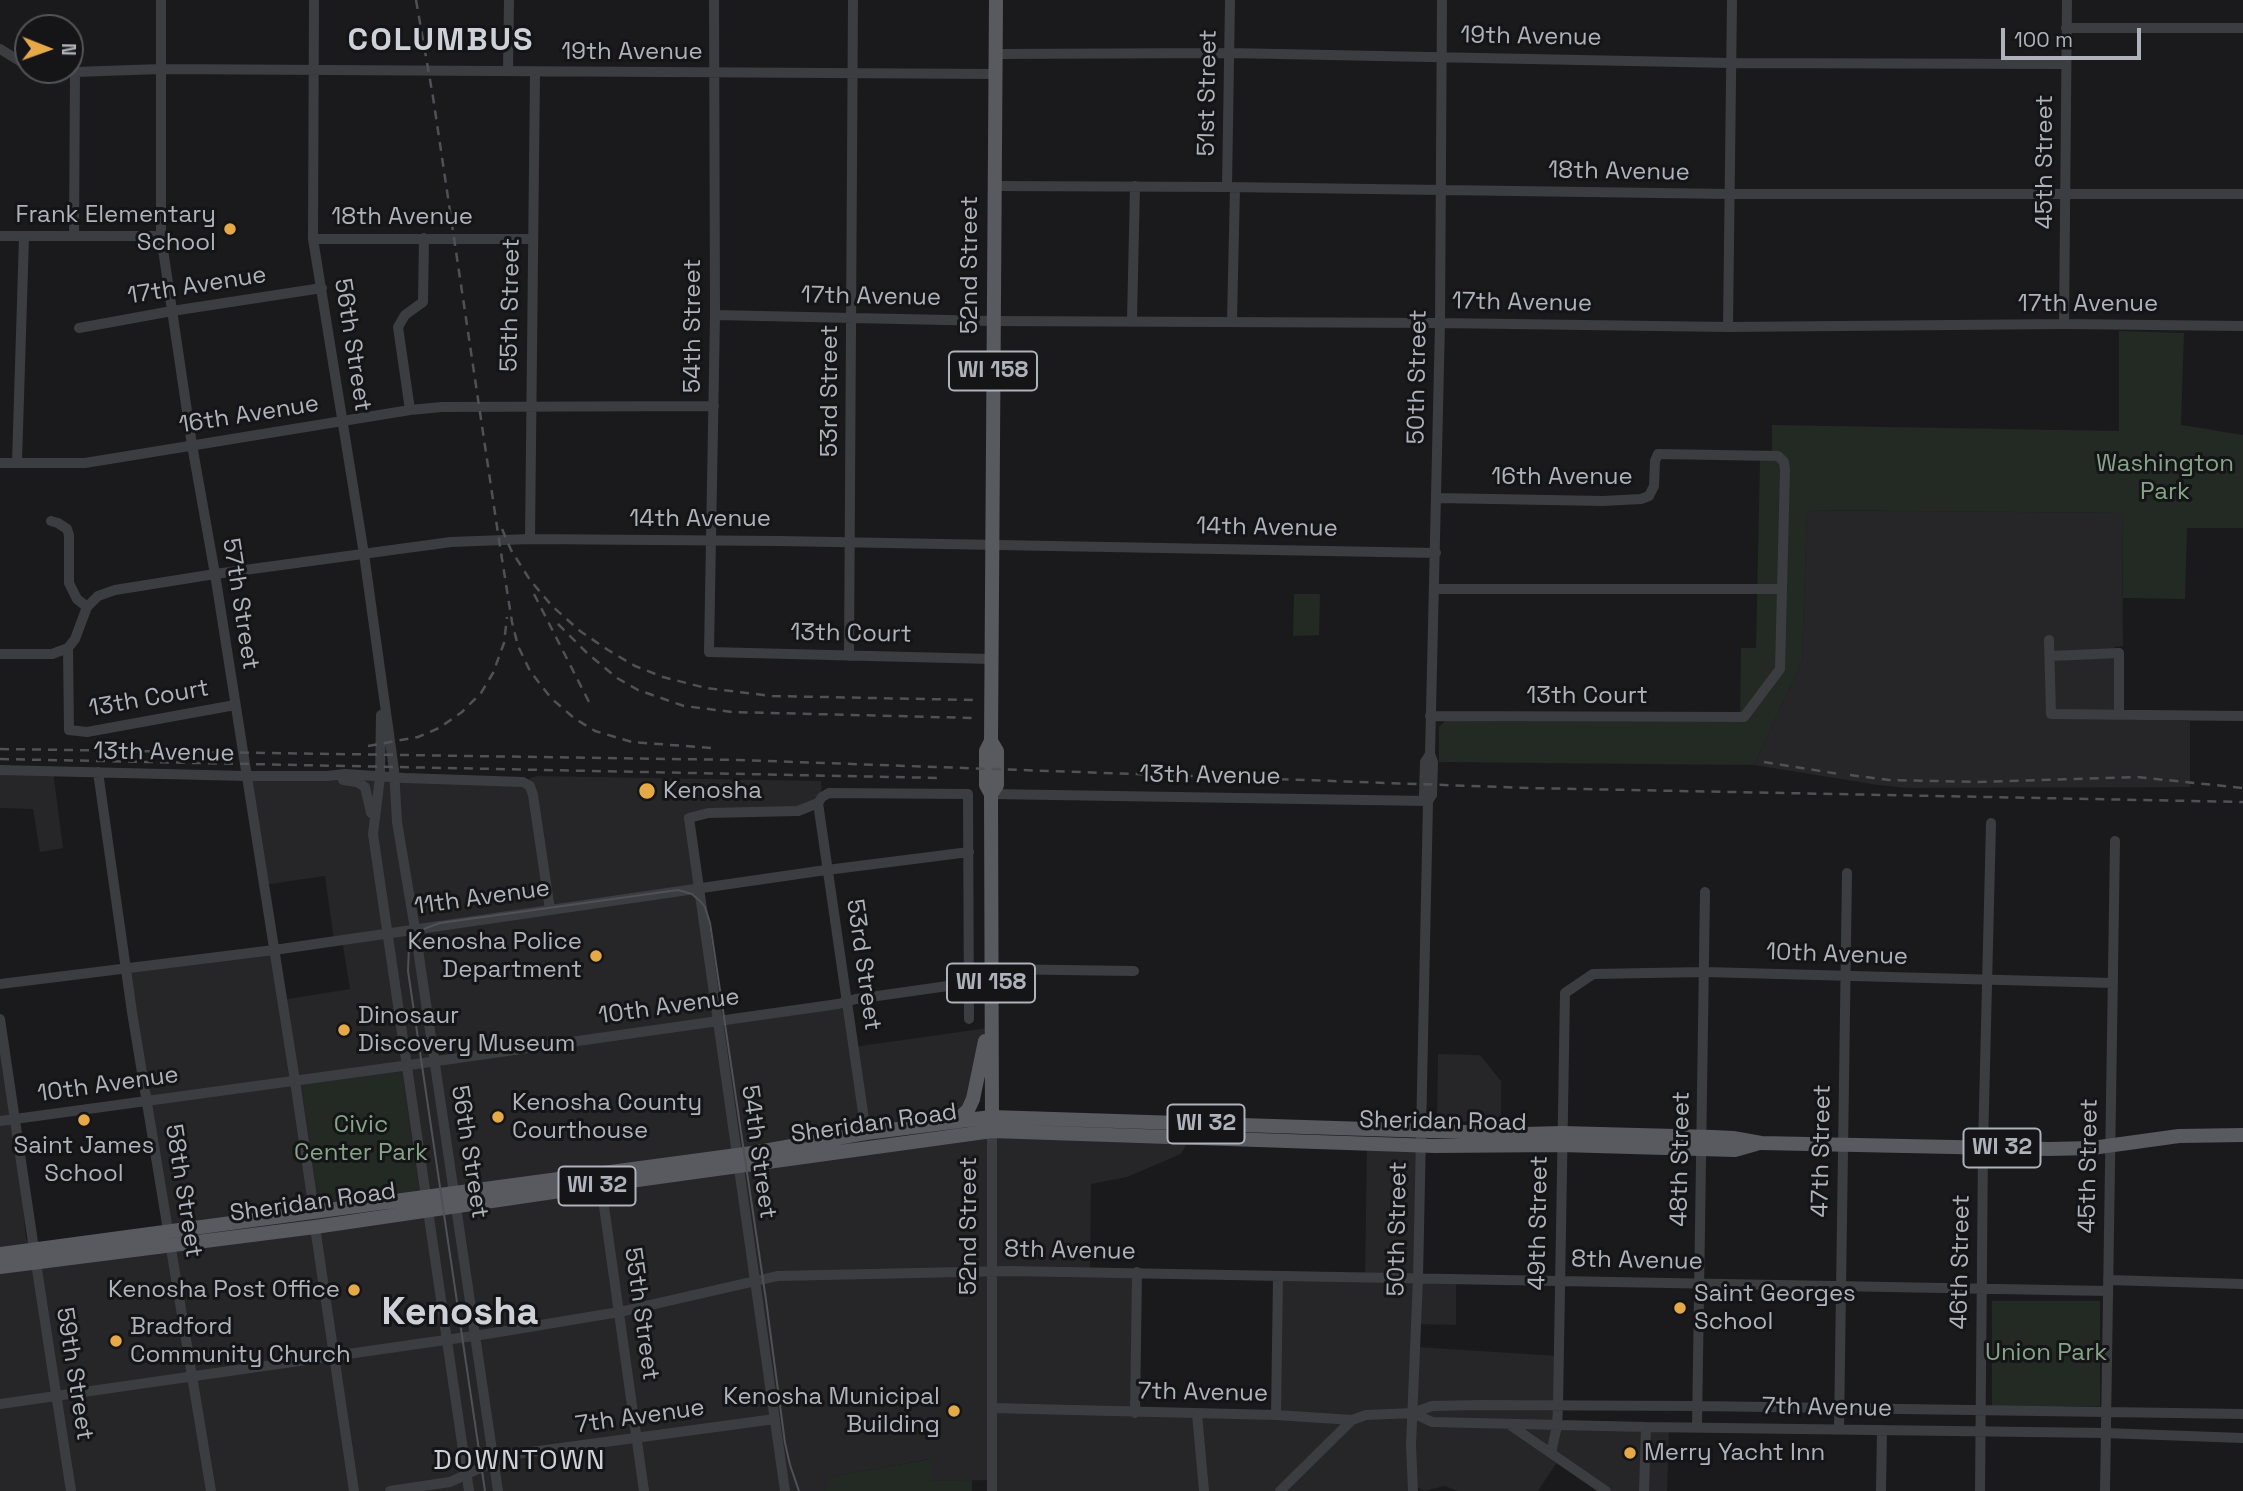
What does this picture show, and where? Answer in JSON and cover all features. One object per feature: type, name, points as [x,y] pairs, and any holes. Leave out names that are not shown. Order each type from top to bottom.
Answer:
[{"type":"main road","name":"52nd Street","points":[[992,1124],[990,794],[997,785],[997,751],[991,741],[996,0]]},
{"type":"main road","points":[[957,1120],[968,1110],[973,1099],[991,1015]]},
{"type":"main road","name":"Sheridan Road","points":[[455,1199],[601,1185],[866,1133],[957,1120],[992,1124],[1421,1138],[1703,1143],[1735,1150],[1761,1143],[2059,1149],[2111,1146],[2179,1136],[2243,1135]]},
{"type":"main road","name":"Sheridan Road","points":[[169,1237],[315,1227],[427,1203],[992,1124]]},
{"type":"main road","name":"Sheridan Road","points":[[0,1268],[35,1256],[169,1237],[314,1211],[427,1203]]},
{"type":"main road","name":"Sheridan Road","points":[[0,1254],[35,1256]]},
{"type":"street","name":"57th Street","points":[[161,0],[161,236],[314,1211]]},
{"type":"street","name":"56th Street","points":[[314,0],[313,239],[364,554],[394,778],[397,822],[498,1491]]},
{"type":"street","points":[[508,71],[509,0]]},
{"type":"street","name":"54th Street","points":[[709,652],[715,315],[714,0]]},
{"type":"street","name":"53rd Street","points":[[849,656],[853,0]]},
{"type":"street","name":"51st Street","points":[[1230,0],[1232,321]]},
{"type":"street","name":"50th Street","points":[[1413,1491],[1411,1445],[1426,979],[1428,801],[1424,795],[1425,762],[1430,754],[1436,553],[1442,0]]},
{"type":"street","points":[[1728,327],[1732,0]]},
{"type":"street","name":"45th Street","points":[[2064,324],[2067,0]]},
{"type":"street","points":[[2066,28],[2243,28]]},
{"type":"street","name":"19th Avenue","points":[[996,54],[1229,53],[1730,63],[2066,64]]},
{"type":"street","name":"19th Avenue","points":[[84,72],[161,69],[995,74]]},
{"type":"street","name":"55th Street","points":[[530,539],[535,72]]},
{"type":"street","points":[[74,235],[75,84]]},
{"type":"street","name":"18th Avenue","points":[[993,186],[1730,194],[2243,194]]},
{"type":"street","points":[[1132,320],[1135,186]]},
{"type":"street","points":[[0,236],[161,236]]},
{"type":"street","points":[[17,462],[24,237]]},
{"type":"street","points":[[410,410],[398,327],[405,315],[423,302],[424,238]]},
{"type":"street","name":"18th Avenue","points":[[313,239],[532,239]]},
{"type":"street","name":"17th Avenue","points":[[79,328],[322,288]]},
{"type":"street","name":"17th Avenue","points":[[715,315],[993,321],[1132,320],[1728,327],[2064,324],[2243,326]]},
{"type":"street","name":"16th Avenue","points":[[0,463],[85,463],[410,410],[454,407],[714,406]]},
{"type":"street","name":"16th Avenue","points":[[1437,498],[1603,501],[1641,499],[1649,496],[1654,486],[1655,461],[1658,454],[1778,456],[1784,462],[1786,470],[1781,589]]},
{"type":"street","points":[[0,654],[52,654],[68,648],[75,639],[87,607],[77,599],[69,583],[67,529],[51,521]]},
{"type":"street","name":"14th Avenue","points":[[87,607],[98,596],[115,590],[451,542],[530,539],[712,540],[1436,553]]},
{"type":"street","points":[[1435,589],[1781,589]]},
{"type":"street","name":"13th Court","points":[[1430,716],[1744,717],[1780,669],[1781,589]]},
{"type":"street","points":[[2049,640],[2051,714],[2243,716]]},
{"type":"street","name":"13th Court","points":[[68,648],[69,730],[87,732],[235,705]]},
{"type":"street","name":"13th Court","points":[[709,652],[991,659]]},
{"type":"street","points":[[2050,656],[2119,653],[2119,715]]},
{"type":"street","name":"56th Street","points":[[382,695],[380,776],[372,823],[469,1491]]},
{"type":"street","name":"13th Avenue","points":[[0,770],[246,776],[345,774],[520,782],[529,785],[533,795],[550,910]]},
{"type":"street","name":"58th Street","points":[[98,772],[126,968],[211,1491]]},
{"type":"street","name":"13th Avenue","points":[[327,776],[357,782],[363,786],[368,792],[372,823]]},
{"type":"street","points":[[818,803],[829,793],[968,794],[969,1019]]},
{"type":"street","name":"13th Avenue","points":[[990,794],[1428,801]]},
{"type":"street","name":"54th Street","points":[[785,1491],[689,818],[708,813],[799,811],[818,803]]},
{"type":"street","name":"53rd Street","points":[[818,803],[866,1133]]},
{"type":"street","name":"46th Street","points":[[1980,1491],[1983,1147],[1991,823]]},
{"type":"street","name":"45th Street","points":[[2105,1491],[2115,841]]},
{"type":"street","name":"11th Avenue","points":[[0,984],[274,950],[969,852]]},
{"type":"street","name":"47th Street","points":[[1839,1429],[1847,873]]},
{"type":"street","name":"48th Street","points":[[1697,1427],[1706,892]]},
{"type":"street","points":[[991,969],[1134,971]]},
{"type":"street","name":"10th Avenue","points":[[1565,993],[1593,974],[1704,972],[2113,984]]},
{"type":"street","name":"10th Avenue","points":[[0,1121],[969,984]]},
{"type":"street","name":"49th Street","points":[[1550,1453],[1557,1426],[1558,1406],[1565,993]]},
{"type":"street","name":"59th Street","points":[[0,1019],[71,1491]]},
{"type":"street","name":"52nd Street","points":[[992,1124],[992,1491]]},
{"type":"street","name":"55th Street","points":[[601,1185],[644,1491]]},
{"type":"street","points":[[315,1227],[354,1491]]},
{"type":"street","name":"8th Avenue","points":[[0,1404],[476,1336],[619,1312],[777,1276],[992,1270],[1982,1289],[2243,1284]]},
{"type":"street","points":[[1135,1413],[1137,1272]]},
{"type":"street","points":[[1276,1415],[1278,1276]]},
{"type":"street","name":"7th Avenue","points":[[992,1408],[1276,1415],[1352,1420],[1366,1415],[1413,1413],[1432,1406],[1698,1406],[2243,1414]]},
{"type":"street","name":"7th Avenue","points":[[1413,1413],[1432,1423],[2105,1433],[2243,1438]]},
{"type":"street","points":[[1197,1414],[1204,1491]]},
{"type":"street","name":"7th Avenue","points":[[390,1491],[450,1482],[509,1455],[775,1419]]},
{"type":"street","points":[[1280,1491],[1352,1420]]},
{"type":"street","points":[[1509,1424],[1606,1491]]},
{"type":"street","points":[[1644,1491],[1646,1427]]},
{"type":"street","points":[[1881,1491],[1882,1430]]},
{"type":"shaded area","points":[[1807,510],[2122,513],[2123,646],[2114,647],[2114,719],[2190,721],[2190,787],[1908,788],[1754,765],[1802,661]]},
{"type":"shaded area","points":[[0,770],[53,771],[63,848],[40,852],[33,809],[0,808]]},
{"type":"shaded area","points":[[246,776],[526,783],[530,778],[538,776],[821,781],[822,797],[798,811],[689,819],[718,1021],[846,1002],[853,1047],[988,1028],[973,1099],[957,1122],[992,1131],[1190,1138],[1181,1154],[1127,1177],[1091,1184],[1090,1271],[1137,1272],[1135,1412],[1276,1415],[1278,1276],[1365,1277],[1367,1144],[1421,1146],[1418,1278],[1456,1279],[1456,1325],[1417,1324],[1416,1347],[1559,1356],[1557,1425],[1669,1431],[1667,1491],[1606,1491],[1559,1459],[1538,1491],[1457,1491],[1445,1486],[1424,1491],[1413,1485],[1413,1491],[992,1491],[992,1480],[931,1481],[930,1459],[835,1476],[825,1491],[0,1491],[0,1019],[15,1119],[26,1239],[32,1242],[34,1249],[167,1231],[125,968],[274,950],[282,1000],[350,989],[342,940],[334,941],[325,876],[263,885]]},
{"type":"shaded area","points":[[1438,1054],[1480,1055],[1501,1081],[1501,1122],[1437,1121]]},
{"type":"green space","name":"Washington Park","points":[[2119,331],[2184,333],[2181,425],[2243,435],[2243,528],[2187,528],[2185,599],[2123,598],[2122,513],[1807,510],[1802,661],[1754,765],[1439,762],[1439,727],[1445,721],[1740,722],[1741,648],[1756,648],[1760,460],[1772,460],[1772,425],[2119,431]]},
{"type":"green space","points":[[1294,594],[1320,594],[1319,635],[1293,636]]},
{"type":"green space","name":"Civic Center Park","points":[[394,1072],[402,1077],[418,1188],[413,1193],[327,1206],[319,1201],[303,1091],[308,1084]]},
{"type":"green space","name":"Union Park","points":[[1992,1301],[2100,1301],[2100,1406],[1992,1406]]},
{"type":"green space","points":[[931,1459],[931,1481],[972,1480],[972,1491],[825,1491],[834,1476]]},
{"type":"tram line","points":[[485,1491],[408,971],[409,946],[426,928],[440,923],[678,890],[692,894],[701,902],[710,923],[785,1443],[799,1491]]},
{"type":"railway","points":[[416,0],[499,540],[518,646],[530,671],[551,698],[574,718],[595,731],[632,742],[711,748]]},
{"type":"railway","points":[[502,529],[511,550],[530,580],[552,606],[580,631],[608,650],[635,666],[663,677],[706,688],[772,696],[975,700]]},
{"type":"railway","points":[[534,594],[589,702]]},
{"type":"railway","points":[[368,746],[418,737],[439,728],[462,712],[481,693],[493,673],[504,643],[507,617]]},
{"type":"railway","points":[[558,624],[617,678],[638,690],[684,706],[732,712],[975,718]]},
{"type":"railway","points":[[0,749],[739,760],[1529,788],[2243,802]]},
{"type":"railway","points":[[0,759],[941,778]]},
{"type":"railway","points":[[1764,762],[1839,774]]},
{"type":"railway","points":[[1850,775],[1889,780],[1979,782],[2137,777],[2243,788]]},
{"type":"place","name":"Frank Elementary School","points":[[230,229]]},
{"type":"place","name":"Kenosha","points":[[647,791]]},
{"type":"place","name":"Kenosha Police Department","points":[[596,956]]},
{"type":"place","name":"Dinosaur Discovery Museum","points":[[344,1030]]},
{"type":"place","name":"Kenosha County Courthouse","points":[[498,1117]]},
{"type":"place","name":"Saint James School","points":[[84,1120]]},
{"type":"place","name":"Kenosha Post Office","points":[[354,1290]]},
{"type":"place","name":"Saint Georges School","points":[[1680,1308]]},
{"type":"place","name":"Bradford Community Church","points":[[116,1341]]},
{"type":"place","name":"Kenosha Municipal Building","points":[[954,1411]]},
{"type":"place","name":"Merry Yacht Inn","points":[[1630,1453]]},
{"type":"district","name":"COLUMBUS","points":[[441,41]]},
{"type":"district","name":"Kenosha","points":[[460,1314]]},
{"type":"district","name":"DOWNTOWN","points":[[520,1461]]}]
